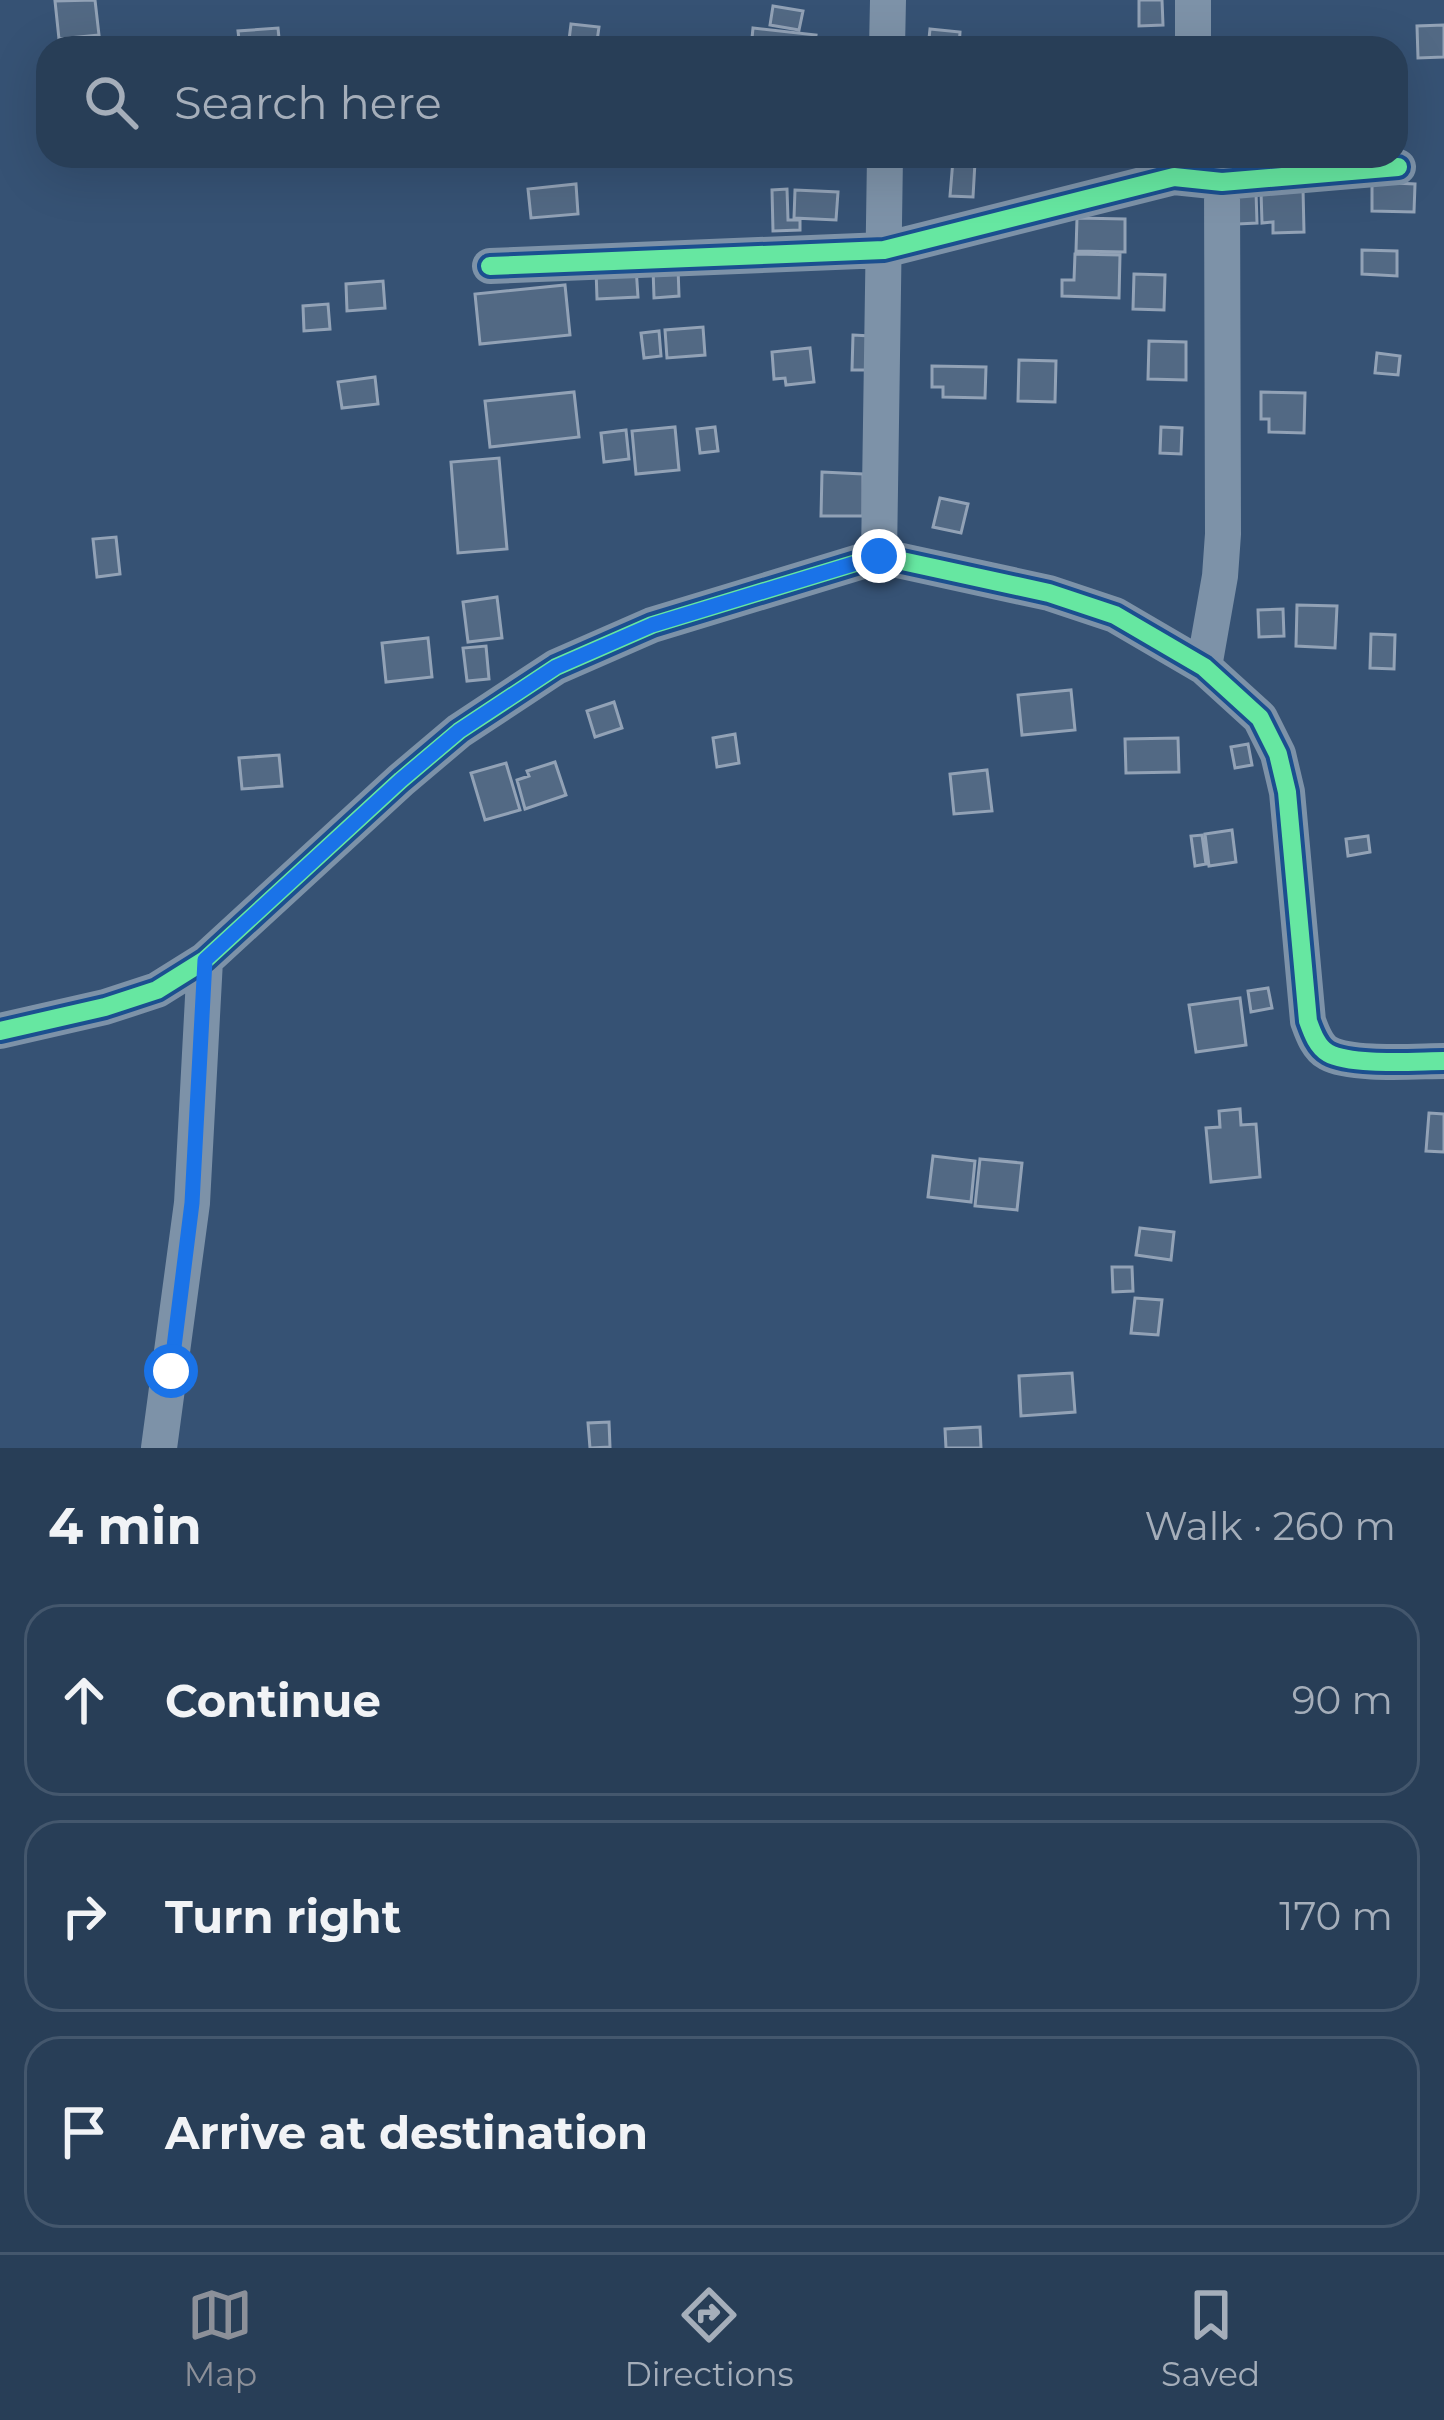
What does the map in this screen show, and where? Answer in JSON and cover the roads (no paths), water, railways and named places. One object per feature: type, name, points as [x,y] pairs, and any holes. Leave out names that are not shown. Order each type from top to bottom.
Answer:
[{"type":"street","points":[[887,36],[888,0]]},
{"type":"street","points":[[1193,0],[1193,36]]},
{"type":"street","points":[[879,556],[885,168]]},
{"type":"street","points":[[490,266],[884,250],[1210,169],[1272,168]]},
{"type":"street","points":[[1204,667],[1223,534],[1210,169]]},
{"type":"street","points":[[0,1031],[157,990],[205,960],[430,755],[556,667],[652,625],[879,556],[1049,593],[1115,615],[1204,667],[1260,718],[1279,754],[1287,792],[1308,1021],[1316,1041],[1328,1053],[1360,1060],[1444,1061]]},
{"type":"street","points":[[159,1448],[192,1203],[205,960]]}]
